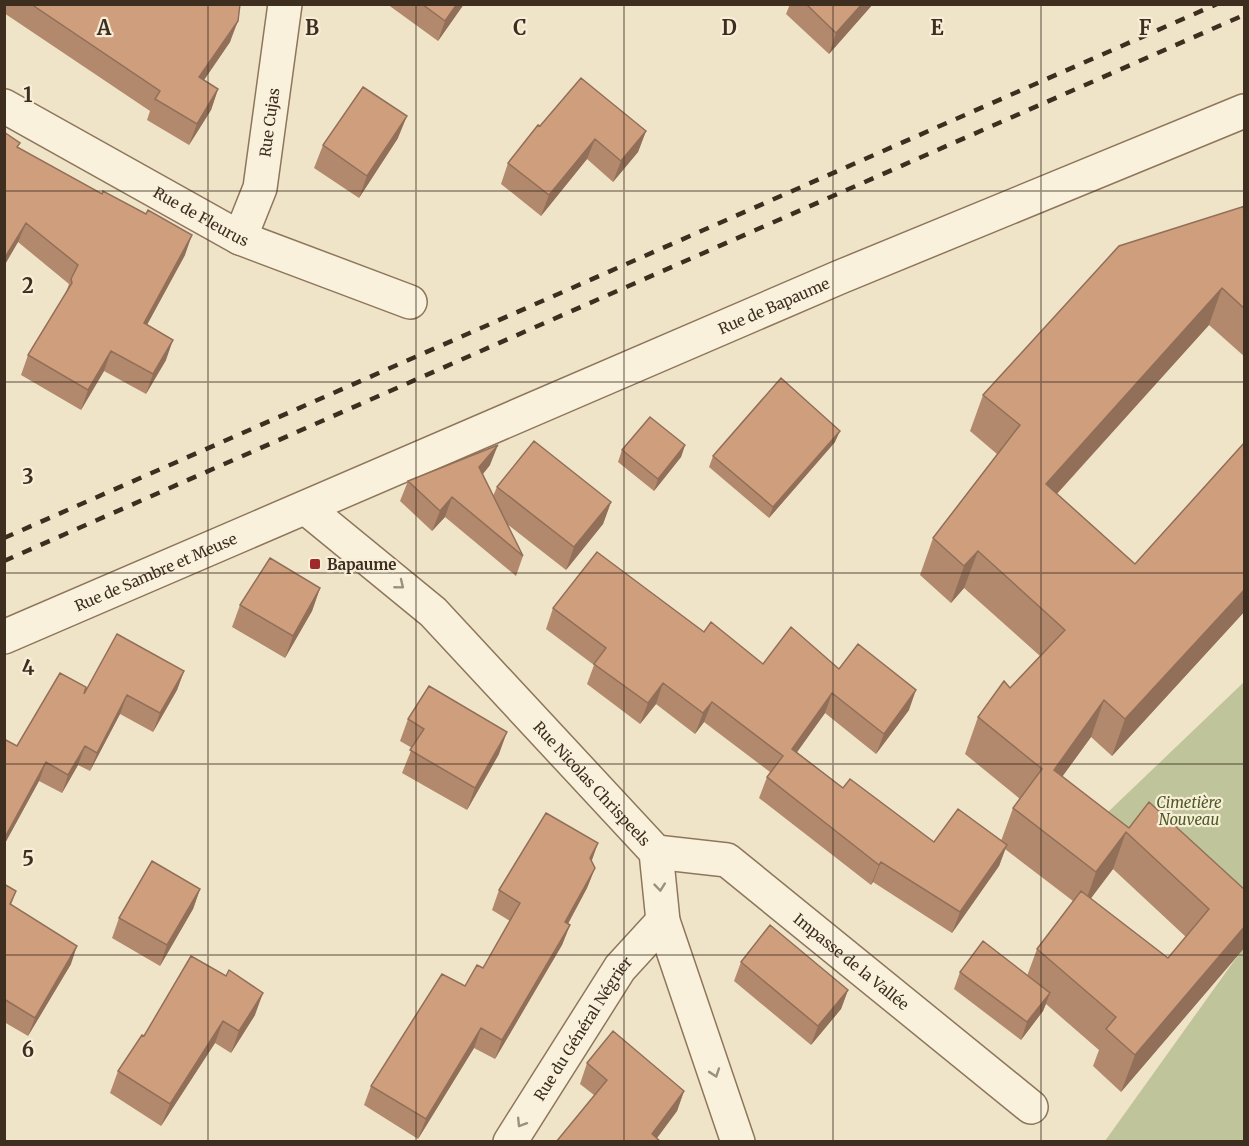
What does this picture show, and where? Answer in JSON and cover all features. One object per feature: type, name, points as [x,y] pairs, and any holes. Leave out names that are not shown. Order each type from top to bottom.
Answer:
[{"type":"street","name":"Rue Cujas","points":[[240,238],[260,188],[285,4]]},
{"type":"street","name":"Rue de Fleurus","points":[[4,106],[240,238],[410,302]]},
{"type":"street","name":"Rue de Bapaume","points":[[306,508],[840,277],[1245,111]]},
{"type":"street","name":"Rue de Sambre et Meuse","points":[[4,637],[306,508]]},
{"type":"street","name":"Rue Nicolas Chrispeels","points":[[306,508],[434,612],[656,852],[663,921],[738,1142]]},
{"type":"street","name":"Impasse de la Vallée","points":[[656,852],[727,860],[1031,1107]]},
{"type":"street","name":"Rue du Général Négrier","points":[[510,1142],[620,968],[663,921]]},
{"type":"green space","name":"Cimetière Nouveau","points":[[1244,682],[1244,933],[1108,812]]},
{"type":"green space","points":[[1244,947],[1244,1141],[1105,1141]]},
{"type":"building","points":[[31,4],[240,4],[238,21],[199,77],[218,89],[197,124],[155,99],[160,91]]},
{"type":"building","points":[[422,4],[457,4],[445,21]]},
{"type":"building","points":[[806,4],[862,4],[836,33]]},
{"type":"building","points":[[581,78],[646,131],[621,161],[595,139],[549,195],[508,163],[538,125],[540,126]]},
{"type":"building","points":[[363,87],[407,116],[367,176],[323,145]]},
{"type":"building","points":[[4,132],[20,143],[17,147],[102,194],[103,191],[146,214],[148,210],[192,235],[144,323],[173,340],[153,374],[111,351],[88,390],[28,355],[72,283],[71,279],[78,265],[26,223],[4,259]]},
{"type":"building","points":[[1245,206],[1245,309],[1222,288],[1046,484],[1135,564],[1245,442],[1245,589],[1125,719],[1104,700],[1054,770],[1129,828],[1149,802],[1245,890],[1245,926],[1135,1055],[1106,1029],[1116,1017],[1037,949],[1081,891],[1168,958],[1209,909],[1126,832],[1096,872],[1013,808],[1042,769],[978,717],[1004,681],[1010,688],[1065,630],[978,551],[964,566],[933,538],[1020,425],[983,395],[1119,246]]},
{"type":"building","points":[[781,378],[840,431],[773,507],[713,456]]},
{"type":"building","points":[[650,417],[685,445],[658,479],[622,450]]},
{"type":"building","points":[[534,441],[611,502],[574,547],[497,487]]},
{"type":"building","points":[[498,445],[479,467],[523,556],[452,497],[440,511],[408,481]]},
{"type":"building","points":[[597,552],[704,632],[711,622],[763,664],[791,627],[839,669],[858,644],[916,690],[884,734],[832,693],[792,749],[843,788],[850,779],[934,842],[958,809],[1007,845],[960,912],[881,862],[879,865],[767,777],[783,756],[712,702],[703,713],[663,683],[648,703],[594,664],[606,648],[553,608]]},
{"type":"building","points":[[270,558],[320,588],[293,636],[240,605]]},
{"type":"building","points":[[117,634],[184,671],[160,713],[127,695],[97,753],[85,746],[68,775],[46,762],[4,839],[4,739],[17,746],[60,673],[86,687],[84,694]]},
{"type":"building","points":[[429,686],[507,732],[475,788],[410,750],[424,729],[408,719]]},
{"type":"building","points":[[546,813],[598,843],[590,858],[595,868],[565,922],[570,925],[502,1040],[481,1028],[426,1119],[371,1086],[442,974],[465,986],[477,965],[483,968],[520,903],[499,890]]},
{"type":"building","points":[[152,861],[200,889],[167,945],[119,918]]},
{"type":"building","points":[[4,884],[16,891],[10,904],[77,946],[35,1018],[4,999]]},
{"type":"building","points":[[770,925],[848,990],[818,1026],[741,962]]},
{"type":"building","points":[[983,941],[1050,993],[1027,1022],[960,972]]},
{"type":"building","points":[[191,956],[226,976],[229,970],[263,993],[239,1031],[223,1021],[170,1104],[118,1071],[142,1035],[144,1036]]},
{"type":"building","points":[[613,1031],[684,1091],[652,1134],[661,1142],[556,1142],[607,1080],[587,1063]]},
{"type":"railway","points":[[4,538],[1217,4]]},
{"type":"railway","points":[[4,561],[1244,15]]},
{"type":"place","name":"Bapaume","points":[[315,564]]}]
